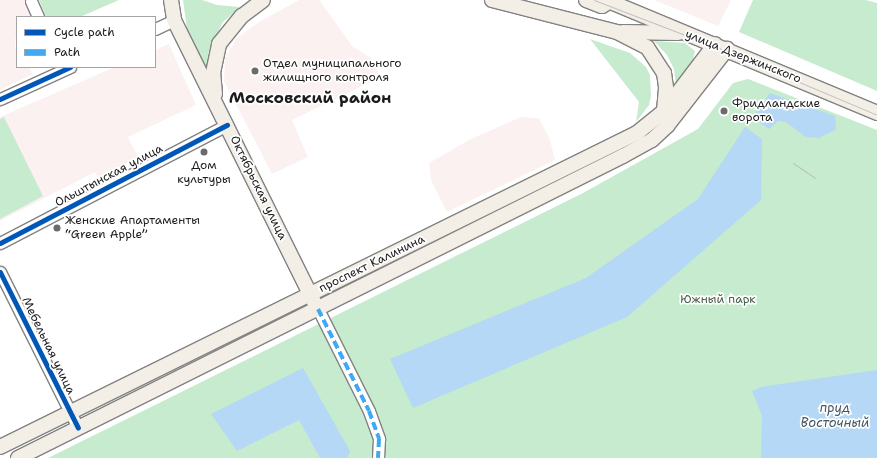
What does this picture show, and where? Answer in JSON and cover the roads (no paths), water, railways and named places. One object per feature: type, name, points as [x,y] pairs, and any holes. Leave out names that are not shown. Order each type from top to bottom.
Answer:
[{"type":"main road","name":"Октябрьская улица","points":[[171,0],[174,20],[318,309]]},
{"type":"main road","points":[[217,106],[213,73],[219,44],[242,16],[263,0]]},
{"type":"main road","points":[[492,0],[617,32],[690,35]]},
{"type":"main road","name":"улица Дзержинского","points":[[586,0],[602,6],[608,1],[690,35],[721,46],[877,113]]},
{"type":"main road","points":[[617,32],[647,47],[656,58],[664,73],[666,88],[664,111],[661,123],[652,140]]},
{"type":"main road","name":"проспект Калинина","points":[[0,447],[637,133],[664,111],[721,46]]},
{"type":"main road","name":"проспект Калинина","points":[[18,458],[571,184],[652,140],[667,126],[721,46]]},
{"type":"street","points":[[32,1],[38,16]]},
{"type":"street","points":[[156,29],[174,20]]},
{"type":"street","points":[[0,99],[63,68]]},
{"type":"street","name":"Ольштынская улица","points":[[0,243],[227,125]]},
{"type":"street","name":"Мебельная улица","points":[[0,272],[78,428]]},
{"type":"street","points":[[318,309],[369,411],[379,438],[378,458]]},
{"type":"water","points":[[770,93],[835,116],[836,129],[819,138],[806,137],[786,122],[778,121],[769,129],[752,117]]},
{"type":"water","points":[[745,127],[762,139],[761,200],[627,317],[413,408],[390,359],[586,278],[698,199]]},
{"type":"water","points":[[303,368],[350,451],[347,458],[320,458],[299,420],[237,451],[211,414]]},
{"type":"water","name":"пруд Восточный","points":[[877,370],[877,458],[761,458],[762,416],[752,391],[761,387]]},
{"type":"tram line","points":[[594,0],[714,46],[877,115]]},
{"type":"tram line","points":[[793,163],[815,178]]},
{"type":"place","name":"Отдел муниципального жилищного контроля","points":[[255,71]]},
{"type":"place","name":"Фридландские ворота","points":[[724,111]]},
{"type":"place","name":"Дом культуры","points":[[204,152]]},
{"type":"place","name":"Женские Апартаменты “Green Apple”","points":[[57,228]]},
{"type":"district","name":"Московский район","points":[[310,98]]},
{"type":"park label","name":"Южный парк","points":[[718,300]]}]
